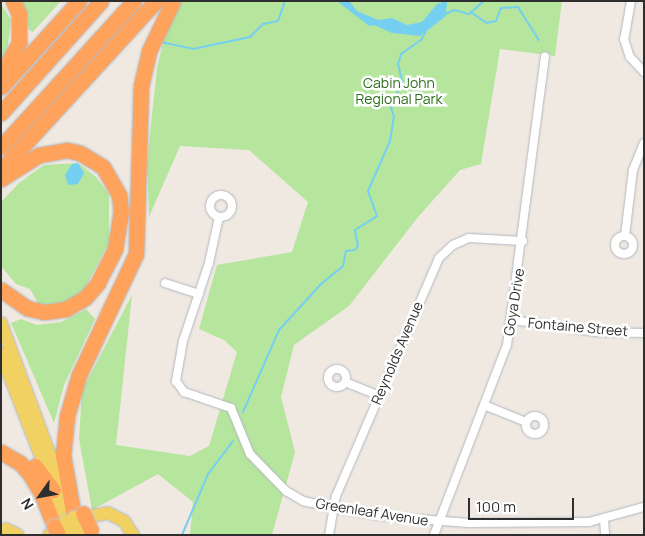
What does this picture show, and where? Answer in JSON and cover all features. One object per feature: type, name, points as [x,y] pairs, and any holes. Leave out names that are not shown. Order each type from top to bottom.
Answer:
[{"type":"highway","points":[[1,75],[19,42],[19,14],[13,1]]},
{"type":"highway","points":[[1,87],[78,1]]},
{"type":"highway","points":[[1,113],[101,1]]},
{"type":"highway","points":[[1,147],[134,1]]},
{"type":"highway","points":[[1,170],[156,1]]},
{"type":"highway","points":[[64,526],[72,479],[67,416],[79,375],[136,254],[141,86],[149,51],[172,1]]},
{"type":"highway","points":[[1,178],[39,155],[53,151],[80,153],[103,167],[118,195],[121,211],[120,230],[112,257],[98,283],[85,298],[66,309],[44,312],[27,308],[1,290]]},
{"type":"highway","points":[[1,444],[30,461],[53,490]]},
{"type":"highway","points":[[1,452],[29,473],[64,526],[87,533]]},
{"type":"main road","points":[[1,323],[64,526],[72,535]]},
{"type":"main road","points":[[1,354],[53,490],[64,526]]},
{"type":"main road","points":[[64,526],[92,516],[108,513],[124,521],[133,535]]},
{"type":"main road","points":[[64,526],[106,520],[119,524],[126,535]]},
{"type":"main road","points":[[6,529],[18,535]]},
{"type":"street","points":[[631,1],[624,39],[630,57],[644,72]]},
{"type":"street","name":"Goya Drive","points":[[434,535],[507,345],[513,320],[545,56]]},
{"type":"street","points":[[625,236],[633,170],[644,143]]},
{"type":"street","name":"Greenleaf Avenue","points":[[219,217],[199,294],[177,366],[178,388],[189,394],[228,405],[234,413],[250,454],[264,470],[296,497],[334,508],[439,522],[562,524],[604,520],[644,507]]},
{"type":"street","name":"Reynolds Avenue","points":[[329,535],[336,496],[378,396],[444,252],[457,242],[475,237],[523,241]]},
{"type":"street","points":[[165,283],[199,294]]},
{"type":"street","name":"Fontaine Street","points":[[513,320],[596,332],[644,333]]},
{"type":"street","points":[[345,382],[378,396]]},
{"type":"street","points":[[484,405],[526,422]]},
{"type":"street","points":[[604,520],[605,535]]},
{"type":"green space","points":[[22,1],[61,1],[33,32],[29,30]]},
{"type":"green space","name":"Cabin John Regional Park","points":[[180,1],[562,1],[555,56],[500,49],[481,164],[460,170],[418,217],[349,306],[294,345],[281,397],[295,452],[272,535],[190,535],[193,502],[158,474],[92,510],[79,439],[82,390],[132,295],[116,445],[190,456],[209,446],[237,352],[224,340],[199,329],[217,265],[292,252],[308,202],[249,150],[180,146],[149,217],[147,162],[157,68],[166,30]]},
{"type":"green space","points":[[1,4],[11,20],[7,52],[1,59]]},
{"type":"green space","points":[[78,163],[96,177],[109,194],[109,243],[83,292],[62,305],[39,305],[30,289],[16,284],[1,266],[1,202],[19,183],[44,165]]},
{"type":"green space","points":[[86,309],[95,319],[64,385],[54,423],[11,323],[21,319],[37,325],[61,322]]},
{"type":"water","points":[[337,1],[349,1],[357,11],[378,20],[392,18],[407,25],[422,22],[437,4],[447,1],[446,16],[420,36],[392,33],[374,25],[369,26]]},
{"type":"water","points":[[78,163],[84,173],[78,184],[68,185],[65,175],[72,164]]},
{"type":"waterway","points":[[161,42],[193,49],[250,37],[263,24],[278,21],[285,1]]},
{"type":"waterway","points":[[446,14],[454,10],[469,14],[484,1]]},
{"type":"waterway","points":[[472,13],[487,23],[496,21],[501,8],[518,7],[539,40]]},
{"type":"waterway","points":[[243,412],[279,330],[321,284],[343,266],[346,251],[355,250],[358,246],[355,230],[377,216],[368,191],[390,141],[394,117],[391,107],[402,81],[398,64],[401,54],[421,40],[426,31]]},
{"type":"waterway","points":[[182,535],[208,474],[233,441]]}]
